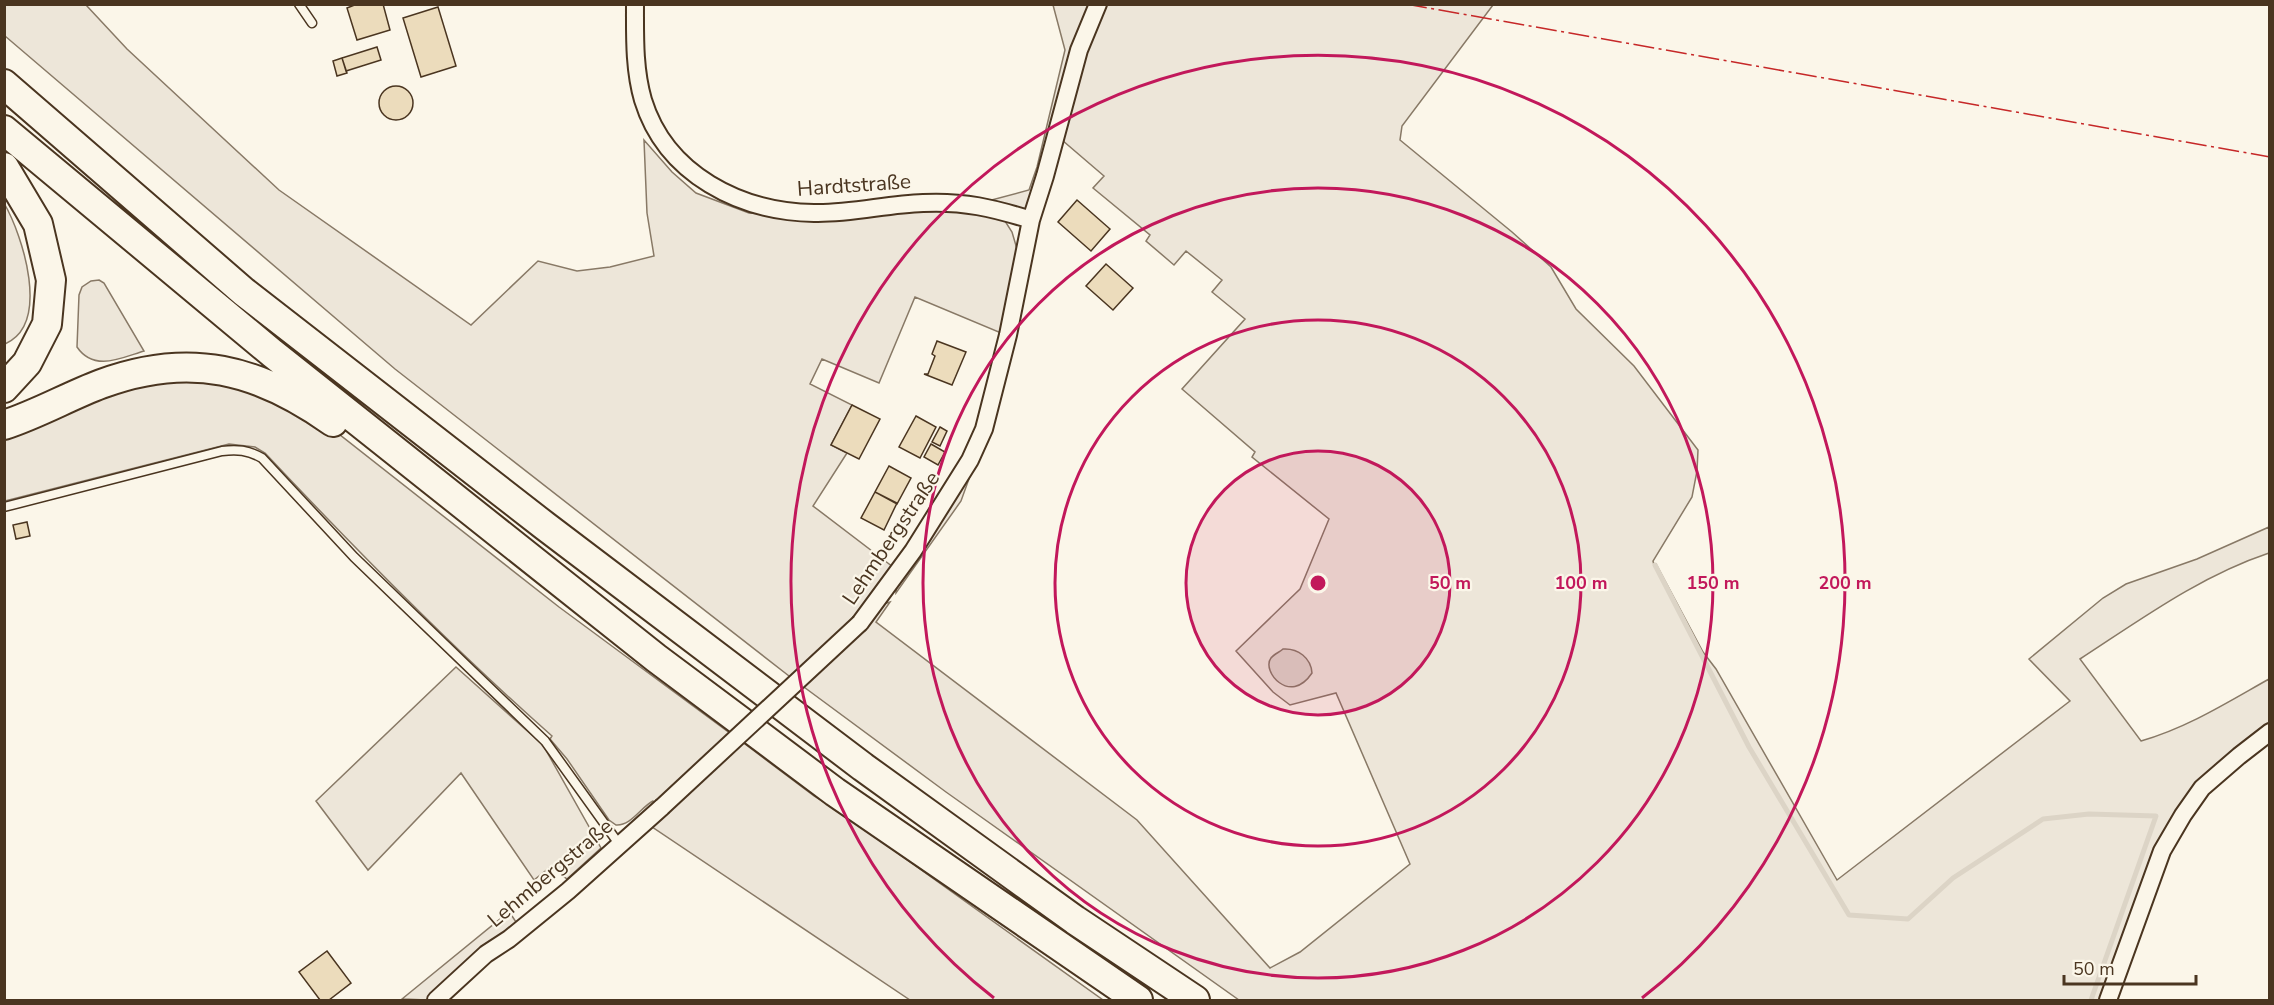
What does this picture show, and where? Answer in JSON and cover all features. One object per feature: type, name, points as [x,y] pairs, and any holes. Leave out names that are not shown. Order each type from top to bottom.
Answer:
[{"type":"highway","points":[[4,84],[244,292],[545,526],[863,767],[1075,920],[1196,1000]]},
{"type":"highway","points":[[4,129],[272,353],[656,658],[835,792],[1138,1000]]},
{"type":"highway","points":[[4,167],[38,224],[51,280],[47,324],[27,363],[4,388]]},
{"type":"highway","points":[[4,425],[102,384],[155,368],[206,368],[246,376],[284,392],[318,412],[443,505],[533,562]]},
{"type":"street","name":"Hardtstraße","points":[[635,4],[635,51],[643,100],[658,132],[673,153],[709,185],[729,195],[785,212],[859,211],[922,202],[992,207],[1031,220]]},
{"type":"street","name":"Lehmbergstraße","points":[[436,1000],[486,954],[509,939],[568,891],[860,623],[914,551],[970,460],[984,429],[1008,335],[1031,220],[1079,50],[1098,4]]},
{"type":"street","points":[[2108,1000],[2162,851],[2183,815],[2202,788],[2270,732]]},
{"type":"lane","points":[[299,4],[312,23]]},
{"type":"lane","points":[[4,507],[222,451],[250,452],[262,458],[361,564],[546,741],[619,844]]},
{"type":"shaded area","points":[[5,5],[86,5],[127,49],[279,190],[471,325],[538,261],[577,271],[610,267],[654,256],[647,213],[644,140],[672,172],[696,193],[749,213],[816,218],[939,207],[985,211],[1005,221],[1012,232],[1017,249],[1001,333],[915,297],[879,383],[822,359],[810,384],[852,405],[831,445],[847,453],[813,506],[893,567],[883,604],[890,602],[876,622],[1137,820],[1270,968],[1300,952],[1410,864],[1336,693],[1290,705],[1273,692],[1236,651],[1300,589],[1329,519],[1252,457],[1255,452],[1182,389],[1245,319],[1212,292],[1222,280],[1186,251],[1174,265],[1146,241],[1150,235],[1093,188],[1104,176],[1062,140],[1087,40],[1104,5],[1493,5],[1402,126],[1400,140],[1551,267],[1576,309],[1634,366],[1698,450],[1692,497],[1653,561],[1654,565],[1656,564],[1703,652],[1716,669],[1837,880],[2070,701],[2029,659],[2103,598],[2126,584],[2197,559],[2269,527],[2269,553],[2195,586],[2080,659],[2141,741],[2191,722],[2269,679],[2269,722],[2196,785],[2102,1000],[1239,1000],[946,792],[789,676],[395,369],[5,36]]},
{"type":"shaded area","points":[[1053,5],[1091,5],[1039,177],[1025,213],[984,202],[1029,190],[1037,167],[1065,50]]},
{"type":"shaded area","points":[[4,203],[19,236],[25,257],[30,299],[27,318],[19,334],[5,344]]},
{"type":"shaded area","points":[[99,280],[104,283],[144,351],[117,359],[100,361],[84,355],[77,347],[79,295],[82,287],[91,281]]},
{"type":"shaded area","points":[[219,377],[326,424],[559,607],[731,734],[656,803],[653,801],[626,823],[616,825],[609,820],[567,759],[550,739],[552,736],[441,633],[265,453],[255,447],[229,444],[5,501],[5,435],[154,379]]},
{"type":"shaded area","points":[[992,431],[970,476],[961,501],[896,593],[896,588],[987,435]]},
{"type":"shaded area","points":[[1283,649],[1299,652],[1309,663],[1312,673],[1304,682],[1295,686],[1287,686],[1279,683],[1274,677],[1269,664],[1271,658]]},
{"type":"shaded area","points":[[456,667],[543,745],[601,848],[567,879],[549,868],[534,880],[461,773],[368,870],[316,801]]},
{"type":"shaded area","points":[[741,741],[814,796],[843,814],[1103,1000],[910,1000],[649,825],[579,893],[580,887]]},
{"type":"shaded area","points":[[510,913],[516,922],[511,929],[482,950],[427,1000],[402,999],[505,915]]},
{"type":"building","points":[[357,4],[383,4],[390,30],[357,40],[347,8]]},
{"type":"building","points":[[438,7],[456,66],[421,77],[403,18]]},
{"type":"building","points":[[377,47],[381,60],[346,71],[342,58]]},
{"type":"building","points":[[342,58],[347,73],[337,76],[333,61]]},
{"type":"building","points":[[396,86],[408,91],[413,103],[408,115],[396,120],[384,115],[379,103],[384,91]]},
{"type":"building","points":[[1077,200],[1110,229],[1091,251],[1058,222]]},
{"type":"building","points":[[1106,264],[1133,288],[1113,310],[1086,286]]},
{"type":"building","points":[[937,341],[966,352],[952,385],[924,374],[928,374],[935,356],[932,354]]},
{"type":"building","points":[[852,405],[880,419],[859,459],[831,445]]},
{"type":"building","points":[[916,416],[936,427],[920,458],[899,447]]},
{"type":"building","points":[[940,427],[947,431],[940,446],[932,442]]},
{"type":"building","points":[[931,444],[945,452],[938,465],[924,457]]},
{"type":"building","points":[[889,466],[911,478],[897,504],[875,492]]},
{"type":"building","points":[[875,492],[897,503],[884,530],[861,518]]},
{"type":"building","points":[[27,522],[30,536],[16,539],[13,525]]},
{"type":"building","points":[[327,951],[351,983],[329,1000],[320,1000],[299,972]]},
{"type":"waterway","points":[[1655,565],[1749,747],[1849,915],[1908,919],[1953,878],[2043,819],[2089,814],[2156,816],[2091,1000]]},
{"type":"power","points":[[1406,4],[2270,157]]}]
